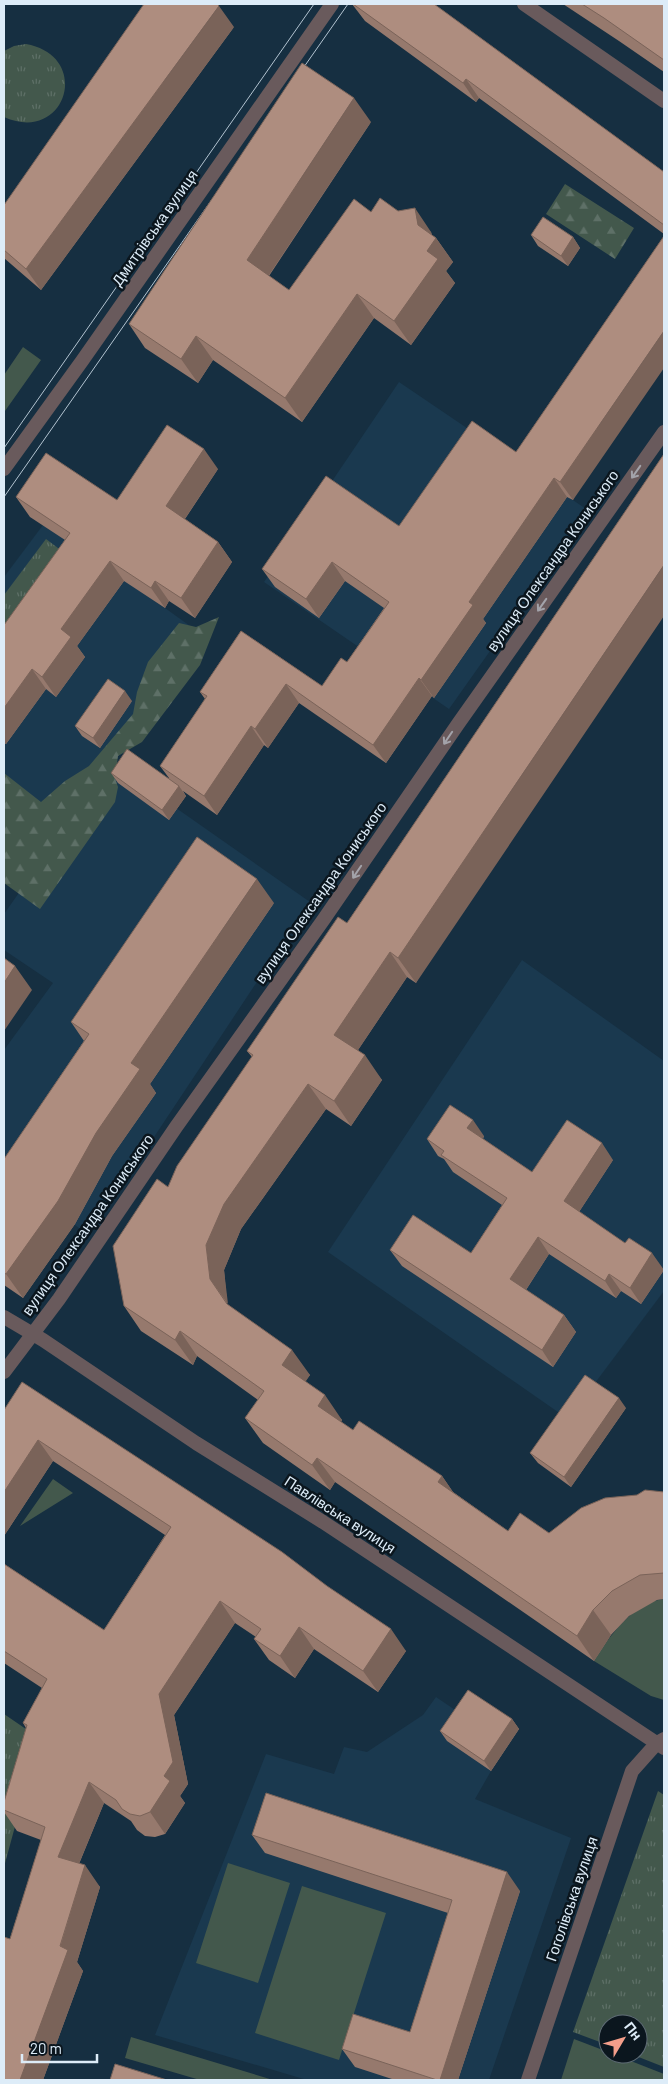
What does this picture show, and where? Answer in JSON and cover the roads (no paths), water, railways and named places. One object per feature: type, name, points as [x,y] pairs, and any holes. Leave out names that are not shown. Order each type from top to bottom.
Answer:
[{"type":"street","name":"Дмитрівська вулиця","points":[[4,469],[97,340],[332,4]]},
{"type":"street","points":[[524,4],[664,101]]},
{"type":"street","name":"вулиця Олександра Кониського","points":[[4,1372],[59,1299],[176,1127],[324,919],[458,724],[664,432]]},
{"type":"street","name":"Павлівська вулиця","points":[[4,1317],[43,1340],[196,1442],[323,1522],[662,1743]]},
{"type":"street","name":"Гоголівська вулиця","points":[[528,2080],[632,1771],[662,1743]]},
{"type":"tram line","points":[[4,448],[314,4]]},
{"type":"tram line","points":[[297,77],[348,4]]},
{"type":"tram line","points":[[4,497],[213,198]]}]
